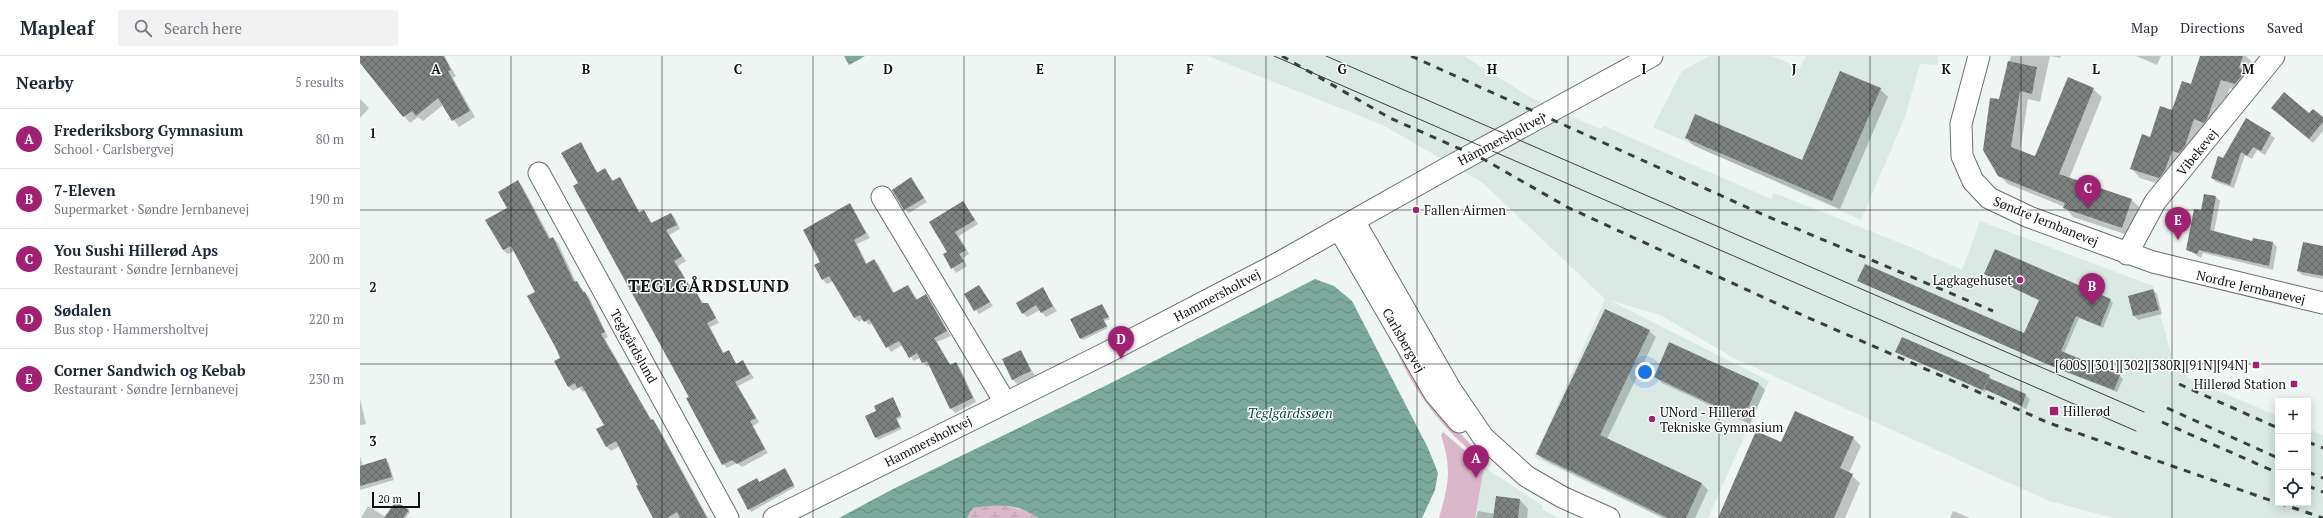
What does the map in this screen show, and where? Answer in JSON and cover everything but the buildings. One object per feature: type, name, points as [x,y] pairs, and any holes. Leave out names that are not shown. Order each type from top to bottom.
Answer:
[{"type":"street","name":"Hammersholtvej","points":[[774,518],[1146,333],[1347,225],[1652,56]]},
{"type":"street","name":"Søndre Jernbanevej","points":[[1979,56],[1961,124],[1962,156],[1973,181],[1989,198],[2029,217],[2127,254],[2180,270]]},
{"type":"street","name":"Vibekevej","points":[[2127,254],[2155,202],[2274,56]]},
{"type":"street","name":"Teglgårdslund","points":[[539,173],[728,518]]},
{"type":"street","points":[[882,197],[1005,402]]},
{"type":"street","name":"Carlsbergvej","points":[[1347,225],[1451,390],[1483,437],[1526,476],[1562,497],[1609,518]]},
{"type":"street","name":"Nordre Jernbanevej","points":[[2180,270],[2323,303]]},
{"type":"shaded area","name":"Hillerød Station","points":[[1208,56],[1464,56],[1530,97],[1570,116],[1601,129],[1604,126],[1771,199],[1774,193],[1908,246],[1962,270],[1980,221],[2153,286],[2172,358],[2188,378],[2275,415],[2275,506],[2311,506],[2311,430],[2323,435],[2323,518],[2114,518],[2049,501],[1734,358],[1660,315],[1609,300],[1769,381],[1708,518],[1662,518],[1534,457],[1605,299],[1483,183],[1383,125]]},
{"type":"shaded area","points":[[1709,56],[1772,56],[1800,68],[1806,56],[1938,56],[1938,65],[1920,64],[1905,117],[1861,220],[1653,127],[1682,71]]},
{"type":"shaded area","points":[[1462,449],[1484,467],[1543,506],[1542,509],[1558,518],[1439,518]]},
{"type":"green space","points":[[1394,342],[1436,407],[1483,458],[1470,450],[1456,438],[1430,407],[1407,373]]},
{"type":"green space","points":[[1443,432],[1484,467],[1475,518],[1439,518],[1448,476],[1447,458],[1441,435]]},
{"type":"green space","points":[[1001,504],[1030,512],[1039,518],[967,518],[973,508]]},
{"type":"water","points":[[844,56],[865,56],[849,65]]},
{"type":"water","name":"Teglgårdssøen","points":[[1315,279],[1334,286],[1352,301],[1428,448],[1438,473],[1435,490],[1422,518],[1039,518],[1031,513],[1015,507],[999,505],[973,508],[967,518],[839,518],[893,489],[1107,385]]},
{"type":"tram line","points":[[1274,56],[2136,431]]},
{"type":"tram line","points":[[1326,56],[2144,412]]},
{"type":"railway","points":[[1282,56],[1390,118],[1485,160],[1567,207],[1793,311],[2049,423],[2275,502]]},
{"type":"railway","points":[[1411,56],[1764,215],[1993,311]]},
{"type":"railway","points":[[2179,384],[2275,427]]},
{"type":"railway","points":[[2167,408],[2275,457]]},
{"type":"railway","points":[[2162,422],[2275,472]]},
{"type":"railway","points":[[2311,443],[2323,448]]},
{"type":"railway","points":[[2311,473],[2323,478]]},
{"type":"railway","points":[[2311,487],[2323,492]]},
{"type":"railway","points":[[2288,506],[2323,518]]},
{"type":"place","name":"You Sushi Hillerød Aps","points":[[2088,208]]},
{"type":"place","name":"Fallen Airmen","points":[[1416,210]]},
{"type":"place","name":"Corner Sandwich og Kebab","points":[[2178,240]]},
{"type":"place","name":"Lagkagehuset","points":[[2020,280]]},
{"type":"place","name":"7-Eleven","points":[[2092,306]]},
{"type":"place","name":"Sødalen","points":[[1121,359]]},
{"type":"place","name":"[600S][301][302][380R][91N][94N]","points":[[2256,365]]},
{"type":"place","name":"Hillerød Station","points":[[2294,384]]},
{"type":"place","name":"Hillerød","points":[[2054,411]]},
{"type":"place","name":"UNord - Hillerød Tekniske Gymnasium","points":[[1652,419]]},
{"type":"place","name":"Frederiksborg Gymnasium","points":[[1476,478]]},
{"type":"district","name":"TEGLGÅRDSLUND","points":[[709,285]]}]
